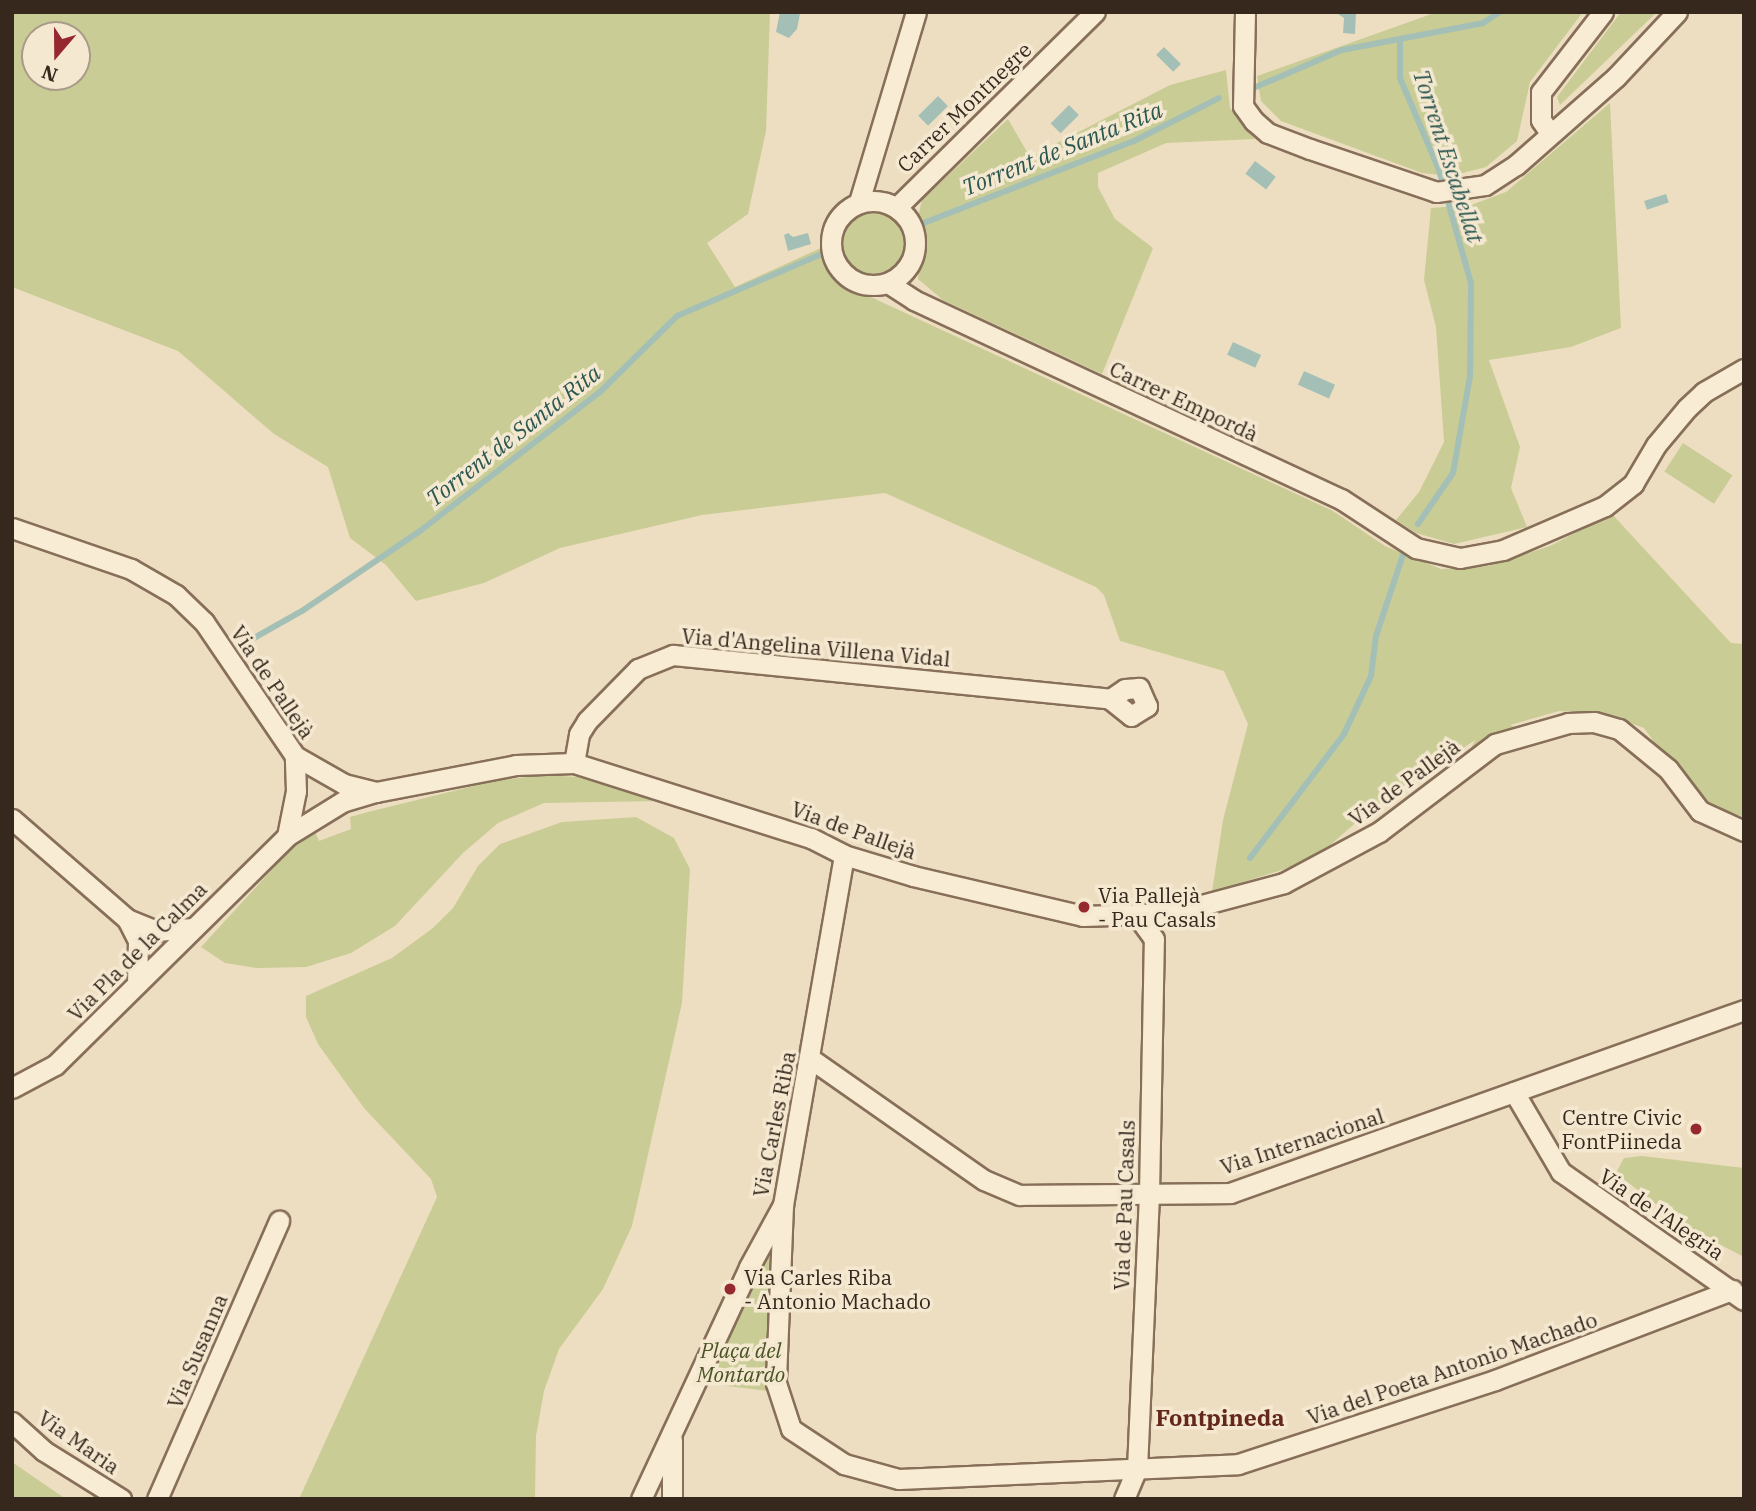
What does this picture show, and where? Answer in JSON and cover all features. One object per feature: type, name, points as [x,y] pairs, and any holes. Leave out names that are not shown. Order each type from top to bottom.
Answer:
[{"type":"street","points":[[859,202],[916,12]]},
{"type":"street","name":"Carrer Montnegre","points":[[897,207],[1095,12]]},
{"type":"street","points":[[1245,12],[1243,106],[1268,133],[1436,192],[1460,191],[1494,179],[1616,77],[1677,12]]},
{"type":"street","points":[[1550,133],[1541,120],[1541,92],[1603,12]]},
{"type":"street","points":[[873,200],[897,207],[913,228],[915,242],[912,260],[888,283],[855,281],[833,258],[833,226],[843,212],[859,202],[873,200]]},
{"type":"street","name":"Carrer Empordà","points":[[888,283],[914,300],[1341,499],[1416,548],[1460,558],[1514,547],[1605,506],[1633,484],[1656,444],[1687,408],[1744,369]]},
{"type":"street","name":"Via de Pallejà","points":[[12,528],[131,569],[176,595],[204,622],[295,755],[334,779],[376,792],[516,765],[574,763],[811,838],[844,855],[1032,906],[1083,916],[1137,916],[1249,895],[1319,867],[1379,832],[1496,744],[1568,723],[1594,722],[1619,729],[1668,769],[1700,811],[1744,831]]},
{"type":"street","name":"Via d'Angelina Villena Vidal","points":[[574,763],[579,734],[587,721],[638,670],[673,655],[1110,699]]},
{"type":"street","points":[[287,836],[296,791],[295,755]]},
{"type":"street","name":"Via Pla de la Calma","points":[[19,1085],[55,1065],[287,836],[342,802],[376,792]]},
{"type":"street","points":[[12,819],[127,919],[157,931],[193,928]]},
{"type":"street","name":"Via Carles Riba","points":[[641,1499],[749,1267],[783,1205],[844,855]]},
{"type":"street","name":"Via de Pau Casals","points":[[1124,1499],[1137,1469],[1149,1194],[1154,939],[1137,916]]},
{"type":"street","points":[[127,919],[138,941],[137,984]]},
{"type":"street","name":"Via Internacional","points":[[810,1059],[984,1180],[1020,1195],[1230,1193],[1744,1010]]},
{"type":"street","points":[[12,1102],[19,1085]]},
{"type":"street","name":"Via de l'Alegria","points":[[1514,1092],[1561,1172],[1738,1295]]},
{"type":"street","name":"Via del Poeta Antonio Machado","points":[[783,1205],[775,1382],[791,1429],[844,1464],[899,1479],[1238,1464],[1495,1380],[1738,1295]]},
{"type":"street","name":"Via Susanna","points":[[157,1499],[279,1221]]},
{"type":"street","name":"Via Maria","points":[[12,1422],[44,1451],[121,1499]]},
{"type":"street","points":[[672,1434],[672,1499]]},
{"type":"green space","points":[[12,12],[770,12],[766,131],[748,214],[707,243],[735,287],[823,247],[827,266],[847,286],[1333,511],[1385,546],[1441,569],[1488,566],[1550,546],[1612,514],[1731,643],[1744,644],[1744,817],[1696,800],[1644,728],[1606,714],[1559,711],[1510,725],[1518,728],[1466,759],[1475,740],[1367,813],[1329,846],[1291,867],[1212,892],[1223,820],[1248,724],[1224,671],[1120,641],[1104,595],[1096,587],[885,493],[702,515],[560,548],[484,583],[416,601],[386,565],[350,538],[328,467],[274,434],[178,351],[12,287]]},
{"type":"green space","points":[[1437,12],[1583,12],[1530,82],[1517,141],[1486,167],[1451,176],[1422,173],[1281,121],[1261,101],[1257,76]]},
{"type":"green space","points":[[1621,12],[1657,12],[1560,105],[1557,97]]},
{"type":"green space","points":[[1226,70],[1230,108],[1255,139],[1166,143],[1098,173],[1098,187],[1115,219],[1153,248],[1102,374],[943,300],[918,279],[922,244],[918,217],[922,200],[1008,119],[1030,157],[1170,85]]},
{"type":"green space","points":[[1610,103],[1621,328],[1571,347],[1489,360],[1520,447],[1511,488],[1527,527],[1454,544],[1416,533],[1396,520],[1419,492],[1444,442],[1436,327],[1424,280],[1431,208],[1471,205],[1506,192]]},
{"type":"green space","points":[[872,208],[885,211],[896,218],[903,229],[906,242],[903,255],[896,266],[885,273],[872,276],[859,273],[848,266],[841,255],[838,242],[841,229],[848,218],[859,211]]},
{"type":"green space","points":[[1683,443],[1732,475],[1714,504],[1664,472]]},
{"type":"green space","points":[[541,775],[578,777],[659,801],[544,803],[498,823],[463,853],[395,926],[351,953],[306,967],[256,968],[225,963],[201,947],[289,851],[315,832],[319,841],[351,829],[350,817],[494,781]]},
{"type":"green space","points":[[636,817],[674,838],[690,869],[682,1003],[632,1226],[603,1289],[559,1349],[544,1391],[536,1436],[535,1498],[299,1499],[437,1197],[431,1179],[364,1108],[318,1044],[306,1017],[306,996],[392,958],[433,928],[453,908],[478,866],[500,844],[562,822]]},
{"type":"green space","points":[[1642,1156],[1744,1168],[1744,1257],[1681,1224],[1616,1173],[1624,1158]]},
{"type":"green space","name":"Plaça del Montardo","points":[[770,1257],[768,1391],[703,1383],[763,1258]]},
{"type":"green space","points":[[12,1462],[44,1484],[66,1499],[12,1499]]},
{"type":"water","points":[[780,12],[800,14],[797,29],[789,38],[776,32]]},
{"type":"water","points":[[1356,12],[1355,34],[1343,33],[1344,18],[1338,14]]},
{"type":"water","points":[[1164,47],[1181,64],[1173,72],[1156,55]]},
{"type":"water","points":[[938,96],[948,106],[928,126],[918,116]]},
{"type":"water","points":[[1069,105],[1079,115],[1061,133],[1051,123]]},
{"type":"water","points":[[1255,161],[1276,177],[1266,189],[1245,174]]},
{"type":"water","points":[[1666,194],[1669,203],[1647,210],[1644,201]]},
{"type":"water","points":[[788,233],[793,237],[808,233],[811,244],[788,251],[784,235]]},
{"type":"water","points":[[1233,342],[1261,355],[1255,368],[1227,355]]},
{"type":"water","points":[[1304,371],[1335,385],[1329,399],[1298,385]]},
{"type":"waterway","name":"Torrent de Santa Rita","points":[[1249,90],[1342,50],[1483,23],[1500,12]]},
{"type":"waterway","name":"Torrent Escabellat","points":[[1400,39],[1400,78],[1439,170],[1471,283],[1470,376],[1453,473],[1418,524]]},
{"type":"waterway","name":"Torrent de Santa Rita","points":[[916,226],[1134,141],[1219,98]]},
{"type":"waterway","name":"Torrent de Santa Rita","points":[[231,651],[302,611],[420,531],[600,392],[677,316],[819,255]]},
{"type":"waterway","name":"Torrent Escabellat","points":[[1250,858],[1344,734],[1371,676],[1376,636],[1403,555]]},
{"type":"place","name":"Via Pallejà - Pau Casals","points":[[1084,907]]},
{"type":"place","name":"Centre Civic FontPiineda","points":[[1696,1129]]},
{"type":"place","name":"Via Carles Riba - Antonio Machado","points":[[730,1289]]},
{"type":"district","name":"Fontpineda","points":[[1220,1417]]}]
